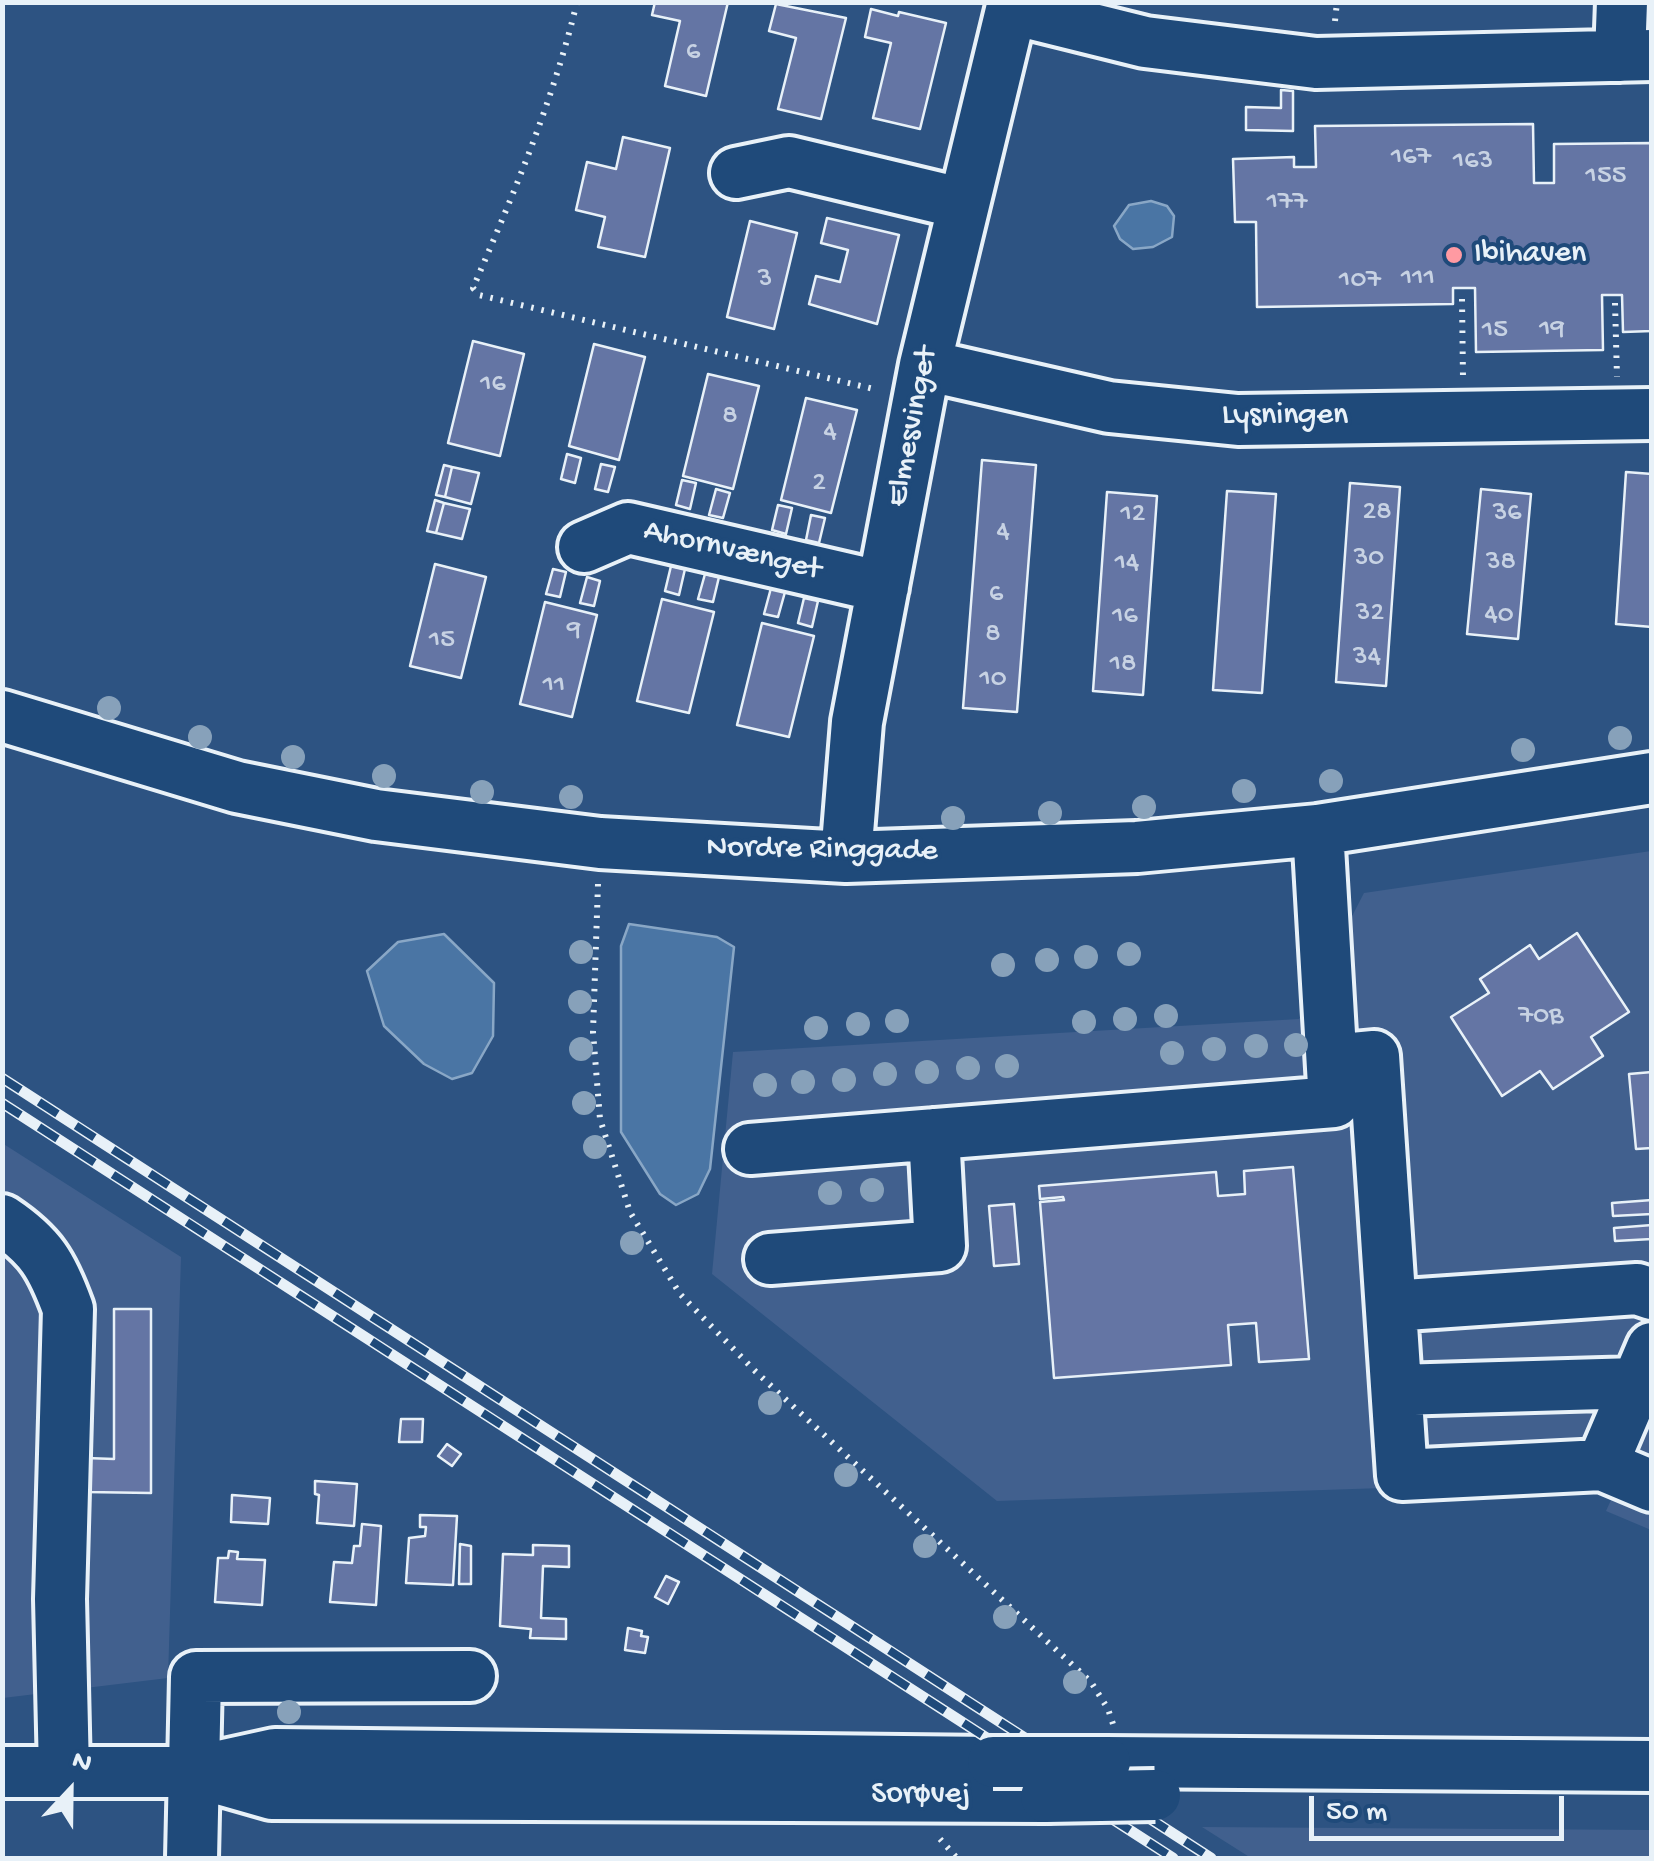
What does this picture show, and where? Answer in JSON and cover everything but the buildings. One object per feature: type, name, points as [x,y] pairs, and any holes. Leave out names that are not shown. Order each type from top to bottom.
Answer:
[{"type":"street","points":[[1012,6],[1145,42],[1316,63],[1636,56],[1622,2]]},
{"type":"street","name":"Elmesvinget","points":[[846,857],[857,722],[922,382],[1012,6]]},
{"type":"street","points":[[736,173],[789,162],[964,204]]},
{"type":"street","name":"Lysningen","points":[[922,382],[1238,420],[1635,414]]},
{"type":"street","name":"Ahornvænget","points":[[584,547],[628,528],[883,587]]},
{"type":"street","name":"Nordre Ringgade","points":[[2,716],[237,787],[376,815],[600,843],[846,857],[1138,847],[1318,830],[1652,778]]},
{"type":"street","points":[[750,1149],[1334,1102],[1318,830]]},
{"type":"street","points":[[1332,1060],[1374,1056],[1402,1475],[1602,1465],[1652,1486]]},
{"type":"street","points":[[770,1260],[940,1246],[934,1134]]},
{"type":"street","points":[[2,1220],[32,1239],[54,1271],[68,1309],[60,1599],[64,1772]]},
{"type":"street","points":[[1391,1306],[1637,1288],[1652,1294]]},
{"type":"street","points":[[1397,1390],[1646,1373],[1602,1465]]},
{"type":"street","points":[[192,1858],[196,1677],[470,1676]]},
{"type":"street","name":"Sorøvej","points":[[2,1772],[192,1772],[274,1754],[993,1762],[1129,1773],[1652,1799]]},
{"type":"street","name":"Sorøvej","points":[[192,1772],[272,1794],[1046,1797],[1129,1773],[1652,1766]]},
{"type":"path","points":[[577,2],[565,52],[526,166],[473,288],[479,295],[922,382]]},
{"type":"path","points":[[1462,299],[1464,416]]},
{"type":"path","points":[[1615,303],[1635,414]]},
{"type":"path","points":[[600,843],[594,1050],[600,1119],[630,1212],[680,1294],[755,1371],[1091,1682],[1108,1709],[1129,1773]]},
{"type":"shaded area","points":[[1151,201],[1167,206],[1174,216],[1172,237],[1153,247],[1133,249],[1120,239],[1114,226],[1129,205]]},
{"type":"shaded area","points":[[1651,851],[1651,1530],[1606,1511],[1620,1480],[997,1501],[712,1274],[733,1052],[1299,1019],[1364,893]]},
{"type":"shaded area","points":[[629,924],[717,937],[734,947],[710,1169],[698,1194],[676,1205],[660,1194],[621,1132],[621,946]]},
{"type":"shaded area","points":[[444,934],[494,983],[493,1036],[472,1073],[452,1079],[424,1064],[384,1026],[367,971],[398,942]]},
{"type":"shaded area","points":[[2,1143],[181,1257],[168,1678],[3,1698]]},
{"type":"shaded area","points":[[1202,1827],[1651,1830],[1651,1858],[1251,1858]]},
{"type":"railway","points":[[2,1078],[1211,1858]]},
{"type":"railway","points":[[2,1103],[1173,1858]]},
{"type":"place","name":"Ibihaven","points":[[1454,255]]}]
